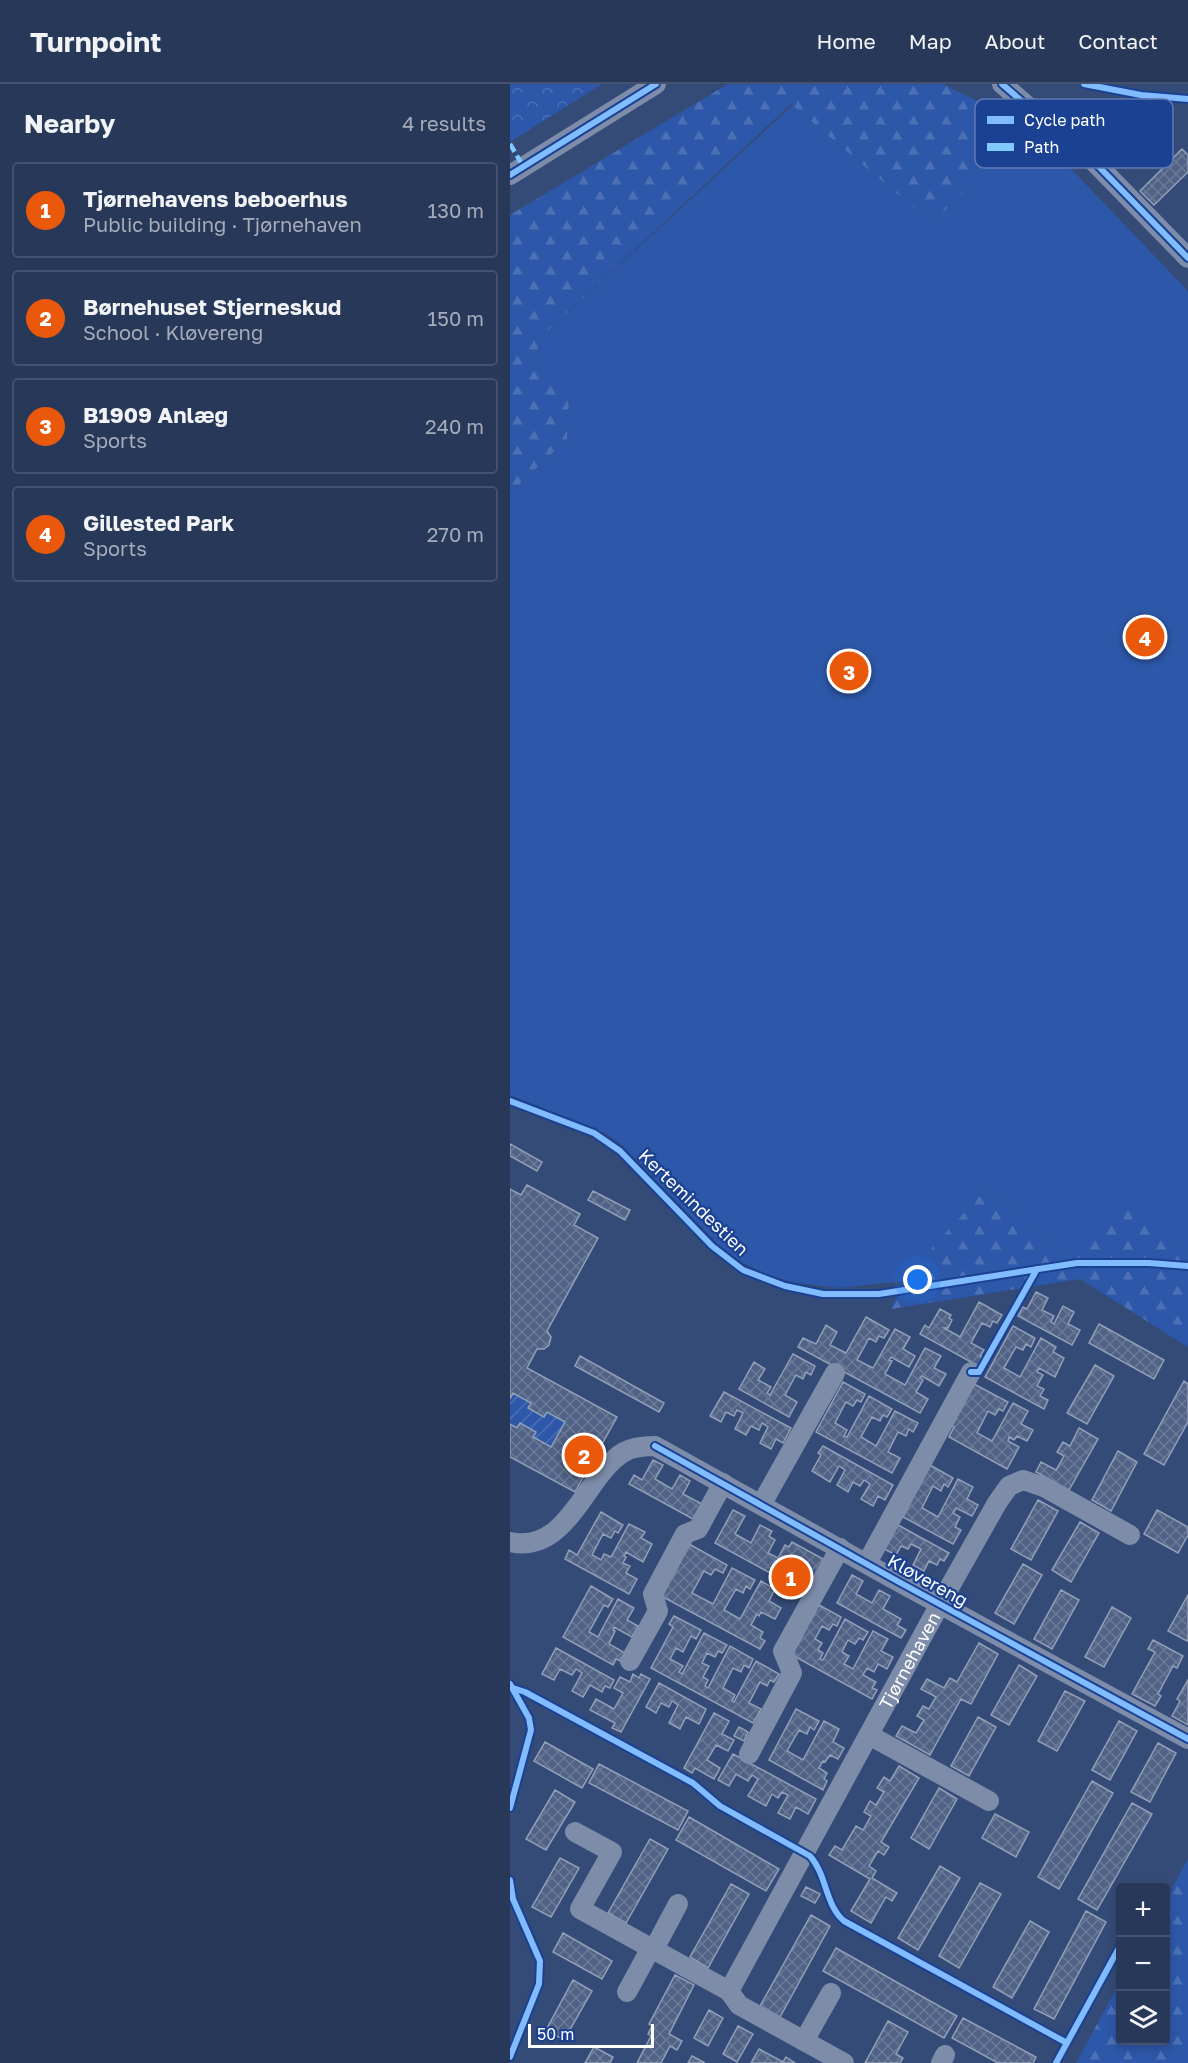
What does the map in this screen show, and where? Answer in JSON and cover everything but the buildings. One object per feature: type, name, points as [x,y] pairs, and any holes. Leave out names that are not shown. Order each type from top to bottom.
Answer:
[{"type":"street","points":[[510,175],[656,84]]},
{"type":"street","points":[[1002,84],[1019,99]]},
{"type":"street","points":[[1100,168],[1188,258]]},
{"type":"street","points":[[867,1563],[971,1372]]},
{"type":"street","points":[[761,1505],[835,1373]]},
{"type":"street","name":"Kløvereng","points":[[510,1542],[518,1544],[538,1540],[555,1531],[575,1512],[610,1464],[625,1451],[643,1446],[655,1446],[1188,1739]]},
{"type":"street","name":"Tjørnehaven","points":[[729,1991],[940,1604],[1009,1486],[1023,1480],[1044,1487],[1130,1535]]},
{"type":"street","points":[[630,1661],[658,1611],[652,1594],[686,1534],[698,1529],[723,1483]]},
{"type":"street","points":[[749,1754],[792,1673],[783,1651],[840,1548]]},
{"type":"street","points":[[868,1735],[989,1801]]},
{"type":"street","points":[[574,1832],[612,1852],[580,1909],[729,1991],[739,2005],[844,2063]]},
{"type":"street","points":[[627,1992],[678,1904]]},
{"type":"street","points":[[804,2041],[831,1993]]},
{"type":"green space","points":[[510,84],[602,84],[510,142]]},
{"type":"green space","points":[[728,84],[942,84],[975,100],[975,168],[988,168],[932,223],[791,104],[541,337],[534,362],[569,400],[567,439],[510,493],[510,215]]},
{"type":"green space","points":[[793,105],[932,223],[988,168],[1070,168],[1188,291],[1188,1255],[1127,1199],[1062,1256],[989,1186],[905,1281],[839,1288],[797,1283],[768,1275],[742,1262],[721,1247],[623,1146],[605,1133],[510,1095],[510,493],[567,439],[569,401],[534,362],[541,337]]},
{"type":"green space","points":[[989,1186],[1062,1256],[1127,1198],[1188,1255],[1188,1347],[1080,1279],[891,1309],[907,1275]]},
{"type":"green space","points":[[513,1393],[531,1403],[528,1408],[547,1412],[565,1422],[551,1447],[533,1437],[536,1432],[520,1423],[517,1428],[510,1424],[510,1399]]},
{"type":"green space","points":[[1188,1858],[1188,2063],[1076,2063],[1116,1989],[1116,2045],[1170,2045],[1170,1892]]},
{"type":"marked path","points":[[510,144],[523,166]]},
{"type":"cycle path","points":[[510,175],[656,84]]},
{"type":"cycle path","points":[[1002,84],[1019,99]]},
{"type":"cycle path","points":[[1084,84],[1141,95],[1188,99]]},
{"type":"cycle path","points":[[1100,168],[1188,258]]},
{"type":"cycle path","name":"Kertemindestien","points":[[510,1101],[594,1133],[620,1151],[712,1246],[743,1270],[785,1286],[823,1294],[879,1294],[1077,1263],[1149,1263],[1188,1266]]},
{"type":"cycle path","points":[[971,1372],[979,1372],[1037,1269]]},
{"type":"cycle path","points":[[655,1446],[1188,1739]]},
{"type":"cycle path","points":[[510,1684],[529,1718],[531,1730],[510,1808]]},
{"type":"cycle path","points":[[513,1688],[525,1692],[693,1783],[720,1806],[810,1856],[820,1872],[833,1907],[844,1921],[1067,2043]]},
{"type":"cycle path","points":[[510,1880],[513,1899],[540,1961],[539,1984],[510,2057]]},
{"type":"cycle path","points":[[1056,2063],[1116,1953]]},
{"type":"place","name":"Gillested Park","points":[[1145,637]]},
{"type":"place","name":"B1909 Anlæg","points":[[849,671]]},
{"type":"place","name":"Børnehuset Stjerneskud","points":[[584,1455]]},
{"type":"place","name":"Tjørnehavens beboerhus","points":[[791,1577]]}]
